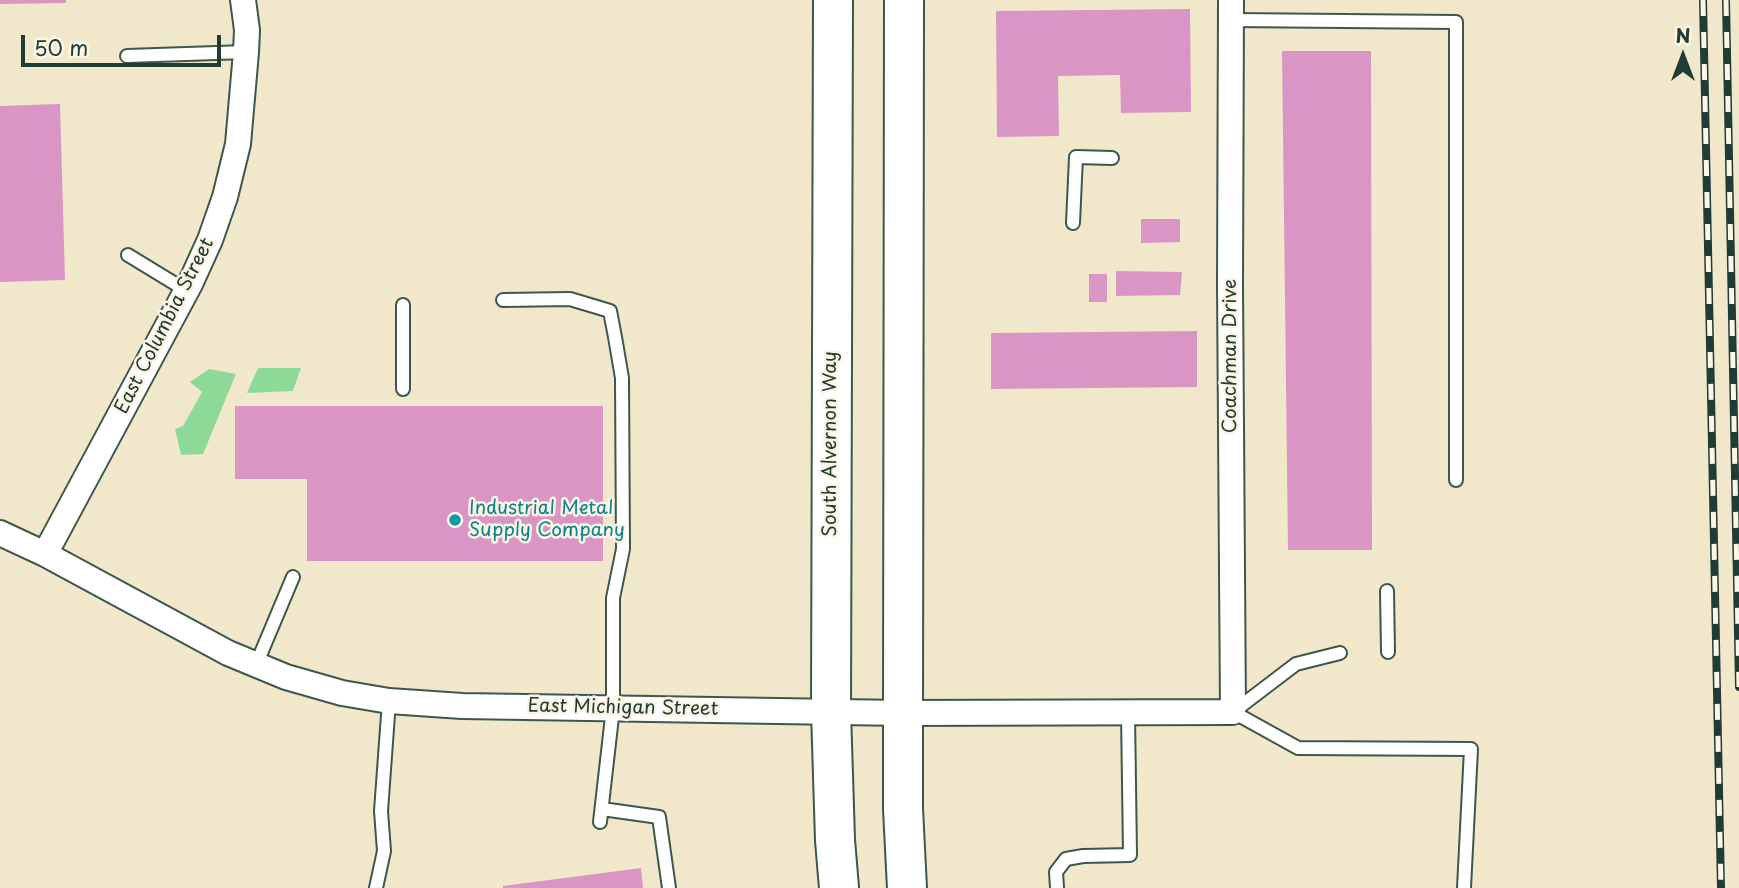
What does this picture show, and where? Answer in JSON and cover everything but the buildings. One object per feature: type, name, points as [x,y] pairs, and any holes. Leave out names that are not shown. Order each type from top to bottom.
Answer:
[{"type":"main road","name":"South Alvernon Way","points":[[833,0],[831,711],[839,888]]},
{"type":"main road","points":[[904,0],[903,809],[907,888]]},
{"type":"street","name":"East Columbia Street","points":[[45,554],[187,291],[210,240],[238,144],[247,30],[243,0]]},
{"type":"street","name":"Coachman Drive","points":[[1231,10],[1233,712]]},
{"type":"street","name":"East Michigan Street","points":[[0,533],[45,554],[228,653],[286,677],[342,693],[389,701],[462,706],[903,713],[1233,712]]},
{"type":"lane","points":[[1231,10],[1455,22],[1455,480]]},
{"type":"lane","points":[[127,55],[246,52]]},
{"type":"lane","points":[[1073,223],[1076,157],[1112,158]]},
{"type":"lane","points":[[128,255],[187,291]]},
{"type":"lane","points":[[503,300],[570,299],[610,311],[622,378],[623,549],[613,598],[613,708],[601,815],[659,817],[668,888]]},
{"type":"lane","points":[[403,305],[403,389]]},
{"type":"lane","points":[[256,665],[293,577]]},
{"type":"lane","points":[[1387,591],[1388,652]]},
{"type":"lane","points":[[1340,653],[1296,664],[1233,712],[1298,748],[1471,749],[1464,888]]},
{"type":"lane","points":[[376,888],[384,851],[381,811],[389,701]]},
{"type":"lane","points":[[1057,888],[1056,872],[1066,859],[1130,855],[1128,713]]},
{"type":"green space","points":[[258,368],[301,368],[293,391],[247,393]]},
{"type":"green space","points":[[209,369],[236,374],[203,454],[181,455],[175,429],[183,426],[202,392],[190,382]]},
{"type":"railway","points":[[1703,0],[1721,888]]},
{"type":"railway","points":[[1726,0],[1739,687]]},
{"type":"place","name":"Industrial Metal Supply Company","points":[[455,520]]}]
